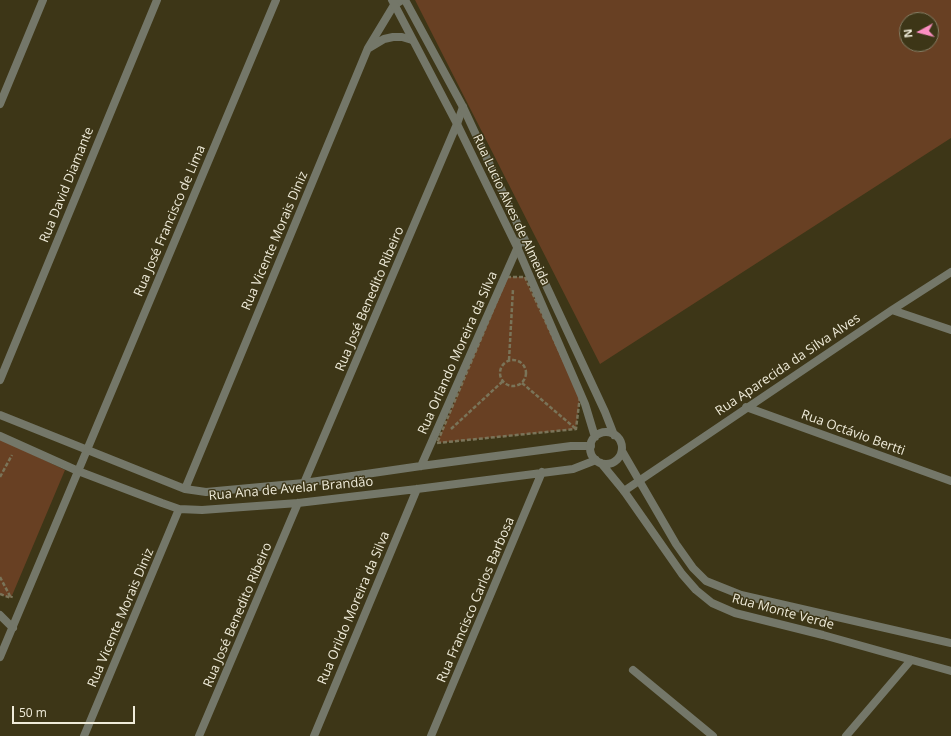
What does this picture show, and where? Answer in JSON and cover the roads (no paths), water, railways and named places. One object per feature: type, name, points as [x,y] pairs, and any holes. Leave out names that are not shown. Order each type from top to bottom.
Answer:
[{"type":"street","points":[[0,104],[43,0]]},
{"type":"street","name":"Rua David Diamante","points":[[0,380],[157,0]]},
{"type":"street","name":"Rua José Francisco de Lima","points":[[0,657],[276,0]]},
{"type":"street","points":[[393,2],[402,0]]},
{"type":"street","name":"Rua Lucio Alves de Almeida","points":[[406,0],[463,107],[605,412],[614,435]]},
{"type":"street","name":"Rua Lucio Alves de Almeida","points":[[393,2],[457,124],[518,249],[585,404],[595,437]]},
{"type":"street","name":"Rua Vicente Morais Diniz","points":[[185,489],[368,48],[393,2]]},
{"type":"street","points":[[368,48],[384,39],[393,37],[402,37],[412,40]]},
{"type":"street","name":"Rua José Benedito Ribeiro","points":[[304,484],[463,107]]},
{"type":"street","name":"Rua Orlando Moreira da Silva","points":[[421,466],[523,235]]},
{"type":"street","name":"Rua Aparecida da Silva Alves","points":[[624,491],[746,407],[951,272]]},
{"type":"street","points":[[892,310],[951,330]]},
{"type":"street","name":"Rua Octávio Bertti","points":[[746,407],[951,481]]},
{"type":"street","name":"Rua Ana de Avelar Brandão","points":[[0,415],[185,489],[206,492],[304,484],[421,466],[571,446],[591,446]]},
{"type":"street","points":[[604,433],[614,435],[620,442],[622,451],[620,455],[610,464],[598,462],[591,451],[591,446],[595,437],[604,433]]},
{"type":"street","name":"Rua Ana de Avelar Brandão","points":[[0,436],[78,471],[179,509],[202,510],[298,503],[573,469],[598,462]]},
{"type":"street","name":"Rua Monte Verde","points":[[622,451],[676,544],[693,568],[706,581],[740,595],[951,643]]},
{"type":"street","name":"Rua Monte Verde","points":[[598,462],[624,491],[682,574],[696,590],[712,603],[735,614],[823,635],[951,671]]},
{"type":"street","name":"Rua Francisco Carlos Barbosa","points":[[431,736],[542,472]]},
{"type":"street","name":"Rua Orildo Moreira da Silva","points":[[314,736],[417,489]]},
{"type":"street","name":"Rua José Benedito Ribeiro","points":[[199,736],[298,503]]},
{"type":"street","name":"Rua Vicente Morais Diniz","points":[[84,736],[179,509]]},
{"type":"street","points":[[0,615],[13,628]]},
{"type":"street","points":[[846,736],[911,660]]},
{"type":"street","points":[[633,670],[712,736]]}]
